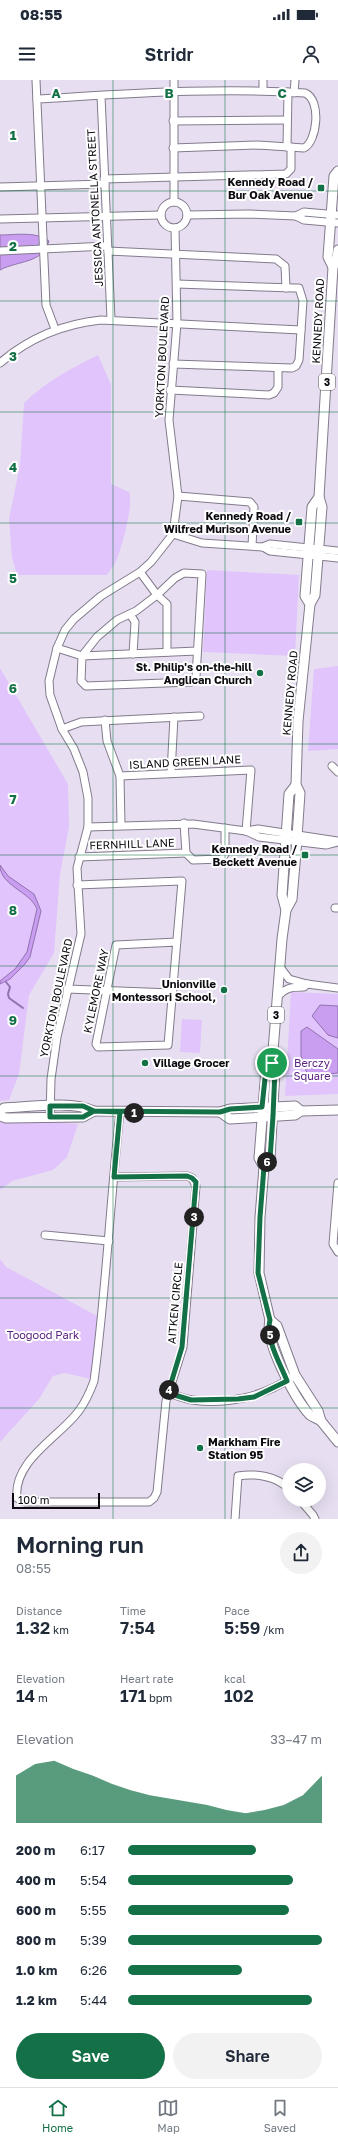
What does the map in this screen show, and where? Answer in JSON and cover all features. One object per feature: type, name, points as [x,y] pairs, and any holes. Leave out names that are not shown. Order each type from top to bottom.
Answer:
[{"type":"main road","name":"KENNEDY ROAD","points":[[333,267],[328,257],[334,219],[334,176],[338,170]]},
{"type":"main road","name":"KENNEDY ROAD","points":[[286,910],[292,899],[297,838],[300,793],[296,785],[298,720],[310,604],[315,595],[319,552],[322,507],[319,497],[333,267],[337,259],[338,250]]},
{"type":"main road","name":"KENNEDY ROAD","points":[[310,604],[305,596],[312,507],[319,497]]},
{"type":"main road","name":"KENNEDY ROAD","points":[[296,785],[289,794],[282,896],[286,910],[272,1063],[275,1070],[270,1159],[264,1167],[258,1273],[270,1320],[268,1327],[276,1354],[287,1381],[311,1415],[321,1421]]},
{"type":"main road","name":"KENNEDY ROAD","points":[[264,1167],[259,1158],[262,1112],[266,1069],[272,1063]]},
{"type":"main road","points":[[0,1111],[4,1108],[83,1106],[94,1111],[220,1112],[230,1119],[273,1111],[296,1115],[301,1111],[338,1110]]},
{"type":"main road","points":[[0,1116],[6,1118],[83,1117],[94,1111]]},
{"type":"main road","name":"KENNEDY ROAD","points":[[270,1320],[277,1326],[295,1375],[318,1412],[321,1421],[338,1442]]},
{"type":"street","points":[[36,80],[46,305],[55,329]]},
{"type":"street","points":[[174,80],[174,202]]},
{"type":"street","points":[[263,80],[263,90]]},
{"type":"street","points":[[0,187],[174,177],[286,174],[291,169],[287,120],[291,92],[295,80]]},
{"type":"street","points":[[37,99],[174,92],[263,90],[309,95],[316,106],[313,138],[310,144],[304,148],[227,145],[173,148]]},
{"type":"street","name":"JESSICA ANTONELLA STREET","points":[[101,96],[111,320]]},
{"type":"street","points":[[173,121],[287,120]]},
{"type":"street","points":[[174,202],[184,207],[187,215],[185,222],[175,228],[165,225],[161,215],[166,204],[174,202]]},
{"type":"street","points":[[187,215],[248,214],[296,216],[304,220],[334,219]]},
{"type":"street","points":[[0,219],[161,215]]},
{"type":"street","name":"YORKTON BOULEVARD","points":[[50,1117],[52,1072],[67,988],[81,934],[77,885],[79,858],[88,827],[88,798],[83,772],[74,749],[62,730],[50,695],[49,681],[57,648],[65,630],[74,619],[101,596],[140,572],[152,562],[173,534],[178,496],[169,420],[170,390],[177,324],[175,228]]},
{"type":"street","points":[[0,251],[107,249],[176,255],[276,258],[285,266],[286,288]]},
{"type":"street","points":[[173,364],[278,368],[296,366],[299,360],[303,301],[301,292],[298,288],[177,284]]},
{"type":"street","points":[[0,363],[22,346],[55,329],[83,322],[111,320],[301,330]]},
{"type":"street","points":[[170,390],[274,394],[278,387],[278,368]]},
{"type":"street","points":[[178,496],[250,502],[254,507],[252,546]]},
{"type":"street","points":[[173,534],[202,543],[263,547],[270,544],[309,551],[338,551]]},
{"type":"street","points":[[319,552],[338,558]]},
{"type":"street","points":[[140,572],[157,595],[167,604],[168,652]]},
{"type":"street","points":[[184,573],[202,574],[196,677],[191,682],[86,686],[80,681],[82,656],[97,637],[117,620],[130,614],[184,573]]},
{"type":"street","points":[[130,614],[135,622],[133,654]]},
{"type":"street","points":[[57,648],[82,656],[198,651]]},
{"type":"street","points":[[62,730],[81,722],[200,716]]},
{"type":"street","points":[[171,773],[174,718]]},
{"type":"street","points":[[104,720],[107,741],[120,776],[121,826]]},
{"type":"street","points":[[332,766],[338,772]]},
{"type":"street","name":"ISLAND GREEN LANE","points":[[120,776],[251,770],[246,831]]},
{"type":"street","points":[[88,827],[184,823],[246,831],[258,829],[326,845],[338,841]]},
{"type":"street","name":"FERNHILL LANE","points":[[184,823],[186,853],[192,860],[222,859],[225,854],[226,828]]},
{"type":"street","name":"FERNHILL LANE","points":[[79,858],[186,853]]},
{"type":"street","name":"KYLEMORE WAY","points":[[77,885],[182,881],[168,1045],[98,1047],[96,1044],[116,945],[176,942]]},
{"type":"street","points":[[280,967],[286,978],[307,984],[338,988]]},
{"type":"street","points":[[277,998],[284,989],[304,987],[307,984]]},
{"type":"street","points":[[67,988],[172,993]]},
{"type":"street","name":"AITKEN CIRCLE","points":[[114,1177],[187,1176],[196,1182],[182,1347],[168,1393],[157,1492],[152,1501],[25,1502],[17,1498],[16,1489],[23,1471],[33,1457],[78,1412],[94,1382],[109,1241],[114,1177],[120,1112]]},
{"type":"street","points":[[338,1183],[333,1244],[338,1252]]},
{"type":"street","points":[[45,1235],[109,1241]]},
{"type":"street","points":[[168,1393],[191,1400],[238,1399],[254,1397],[287,1381],[295,1375]]},
{"type":"street","points":[[235,1519],[238,1476],[245,1475],[273,1478],[282,1482]]},
{"type":"street","points":[[306,1507],[315,1519]]},
{"type":"green space","points":[[98,355],[111,385],[111,484],[129,492],[130,498],[127,525],[117,559],[107,575],[17,575],[12,558],[9,519],[20,465],[24,403],[50,382]]},
{"type":"green space","points":[[207,570],[299,575],[295,656],[203,652]]},
{"type":"green space","points":[[338,666],[338,749],[308,751],[314,669]]},
{"type":"green space","points":[[0,668],[68,784],[69,827],[60,874],[54,953],[29,995],[19,1074],[9,1100],[0,1101]]},
{"type":"green space","name":"Berczy Square","points":[[291,992],[338,994],[338,1094],[285,1096]]},
{"type":"green space","points":[[182,1019],[202,1020],[200,1053],[180,1052]]},
{"type":"green space","points":[[28,1121],[78,1124],[67,1157],[53,1170],[12,1181],[0,1190],[0,1122]]},
{"type":"green space","name":"Toogood Park","points":[[0,1259],[6,1267],[101,1318],[95,1380],[65,1373],[53,1376],[39,1399],[0,1442]]},
{"type":"shaded area","points":[[0,235],[32,235],[49,241],[46,248],[35,258],[0,270]]},
{"type":"shaded area","points":[[0,865],[8,876],[34,894],[41,911],[30,957],[10,979],[0,984],[0,981],[15,969],[27,952],[37,909],[28,897],[5,878],[1,872]]},
{"type":"shaded area","points":[[320,1005],[338,1006],[338,1038],[328,1035],[312,1016]]},
{"type":"shaded area","points":[[307,1027],[338,1049],[338,1073],[308,1076],[301,1056],[301,1031]]},
{"type":"waterway","points":[[6,982],[10,987],[8,994],[9,998],[23,1008]]},
{"type":"place","name":"Kennedy Road / Bur Oak Avenue","points":[[321,188]]},
{"type":"place","name":"Kennedy Road / Wilfred Murison Avenue","points":[[299,522]]},
{"type":"place","name":"St. Philip's on-the-hill Anglican Church","points":[[260,673]]},
{"type":"place","name":"Kennedy Road / Beckett Avenue","points":[[305,855]]},
{"type":"place","name":"Unionville Montessori School,","points":[[224,990]]},
{"type":"place","name":"Village Grocer","points":[[145,1063]]},
{"type":"place","name":"Markham Fire Station 95","points":[[200,1448]]},
{"type":"route","points":[[272,1063],[266,1069],[262,1107],[230,1109],[220,1112],[136,1113],[94,1111],[83,1117],[50,1117],[50,1106],[83,1106],[94,1111],[120,1112],[116,1155],[114,1177],[187,1176],[196,1182],[182,1347],[168,1393],[191,1400],[208,1401],[254,1397],[287,1381],[276,1354],[268,1327],[270,1320],[258,1273],[264,1167],[270,1159],[273,1116],[275,1070],[272,1063]]}]
